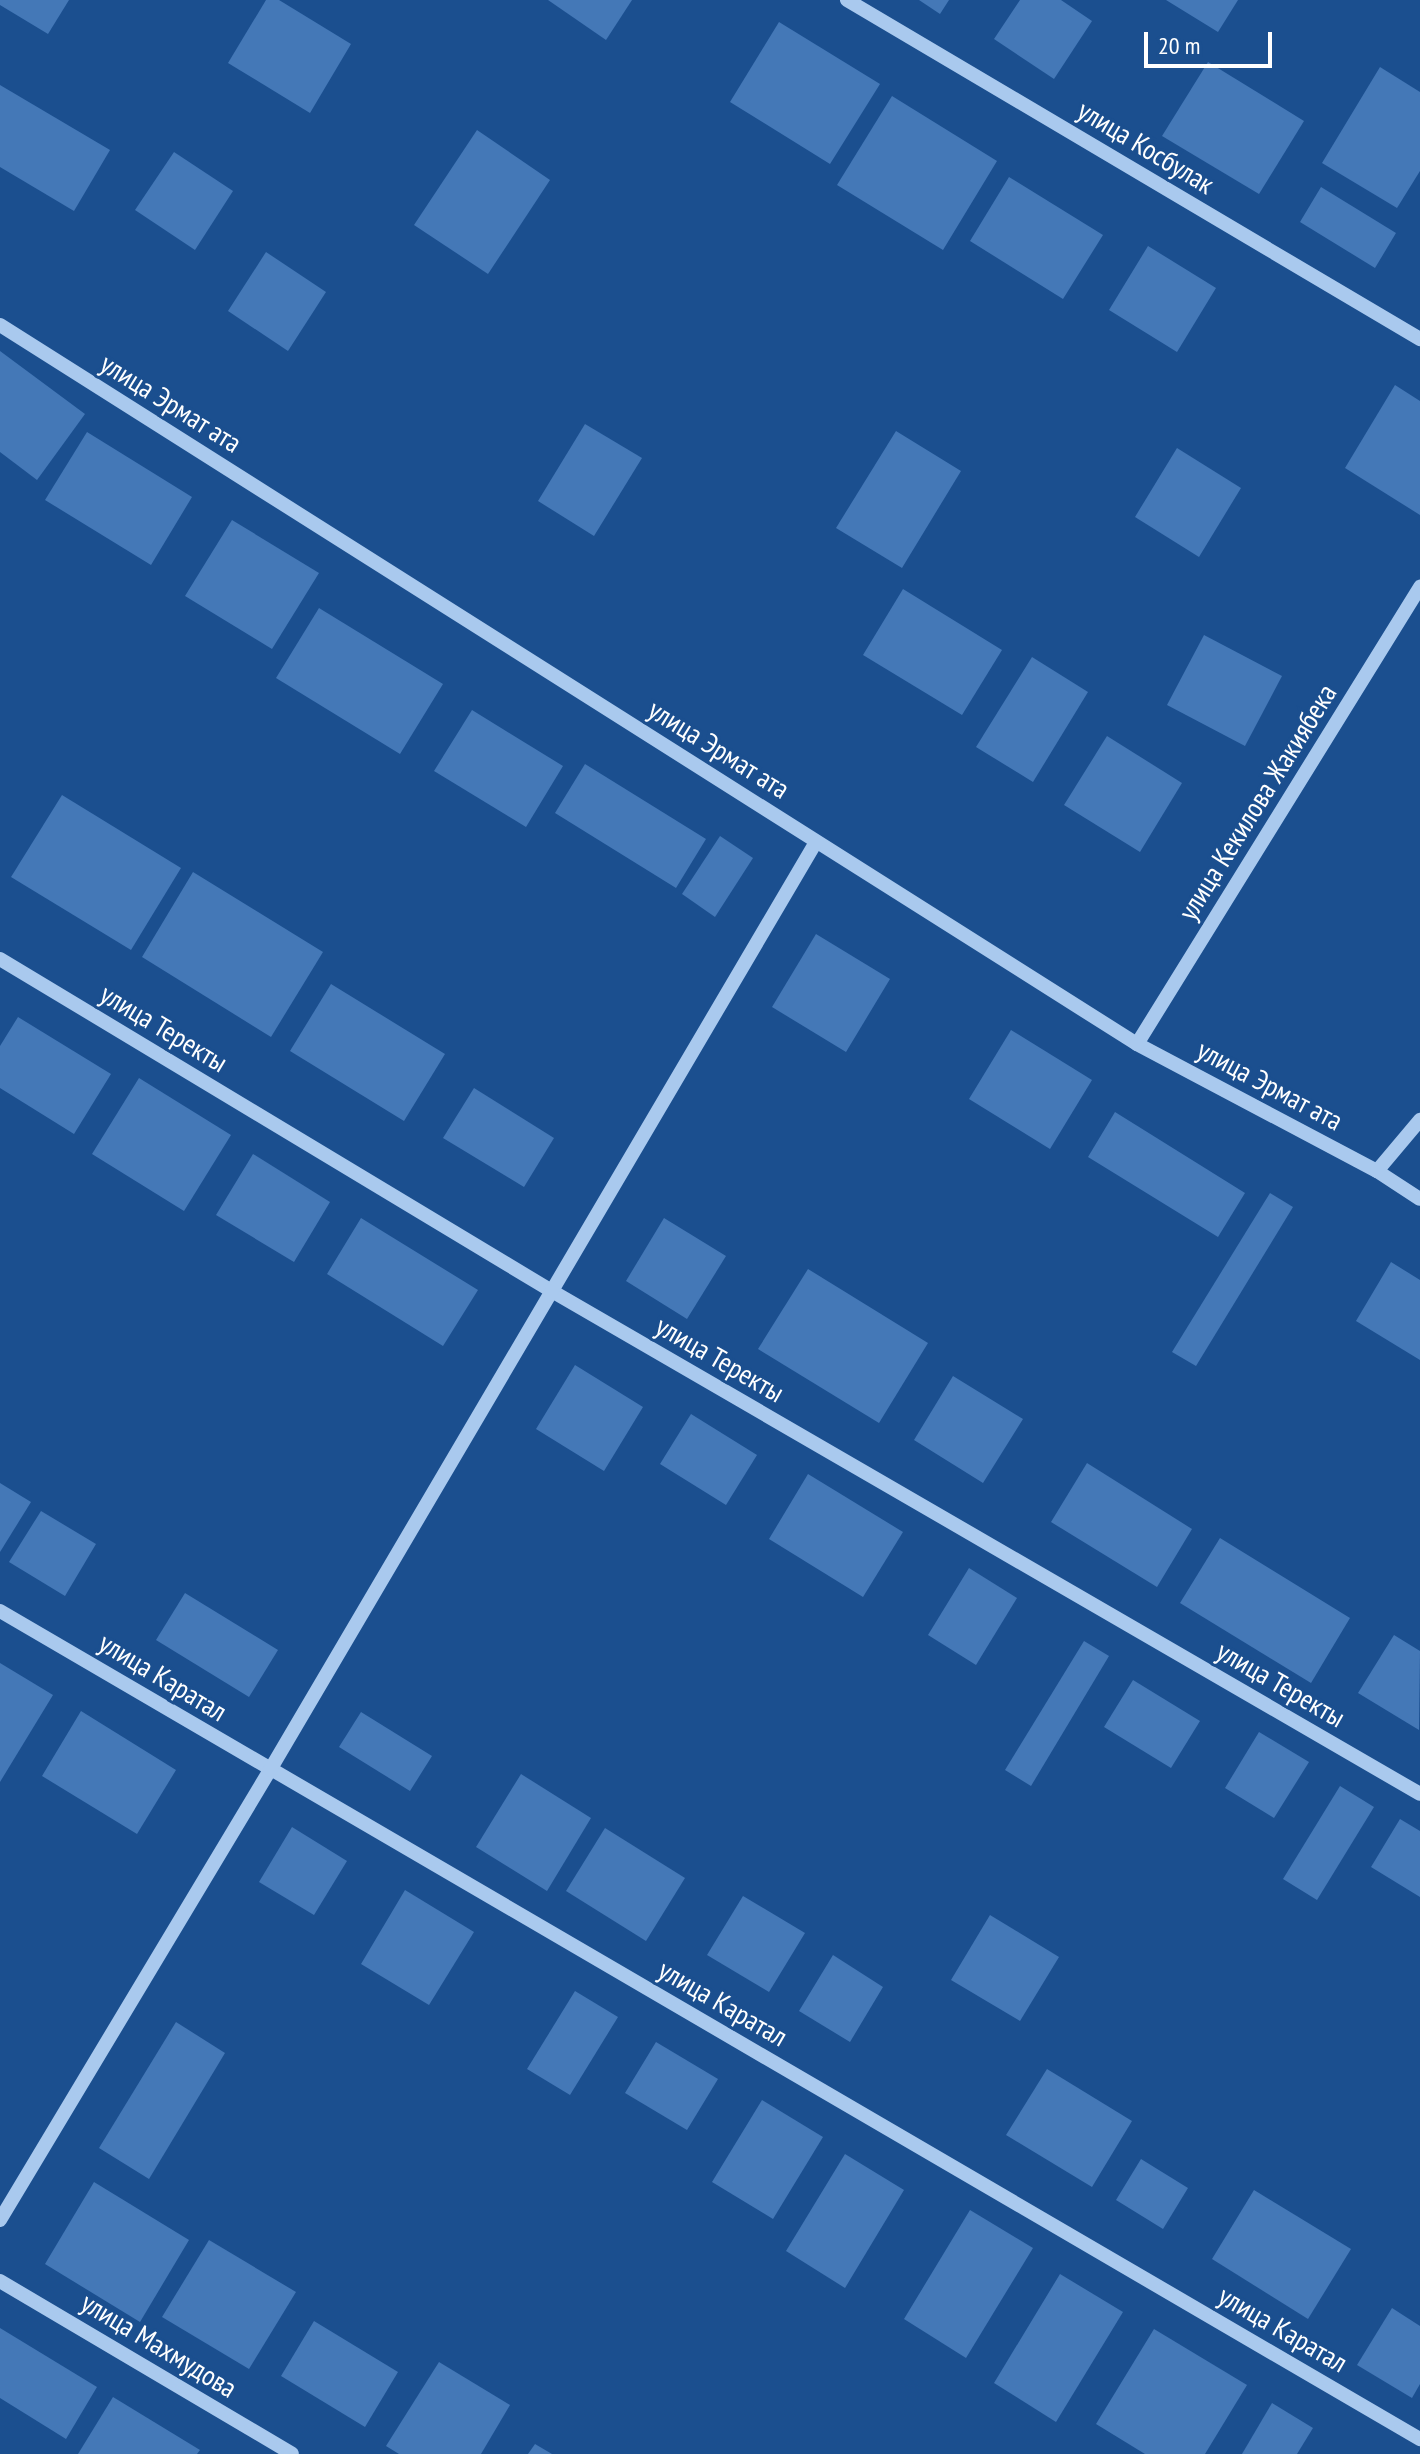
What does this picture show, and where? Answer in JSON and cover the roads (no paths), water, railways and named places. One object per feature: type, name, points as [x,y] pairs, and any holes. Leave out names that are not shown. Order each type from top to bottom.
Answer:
[{"type":"street","name":"улица Косбулак","points":[[847,0],[1420,339]]},
{"type":"street","name":"улица Эрмат ата","points":[[0,325],[1137,1044],[1377,1171],[1420,1199]]},
{"type":"street","name":"улица Кекилова Жакиябека","points":[[1137,1044],[1420,587]]},
{"type":"street","points":[[0,2220],[270,1770],[816,842]]},
{"type":"street","name":"улица Теректы","points":[[0,959],[550,1290],[1420,1794]]},
{"type":"street","points":[[1377,1171],[1420,1120]]},
{"type":"street","name":"улица Каратал","points":[[0,1611],[1420,2439]]},
{"type":"street","name":"улица Махмудова","points":[[0,2281],[292,2454]]}]
